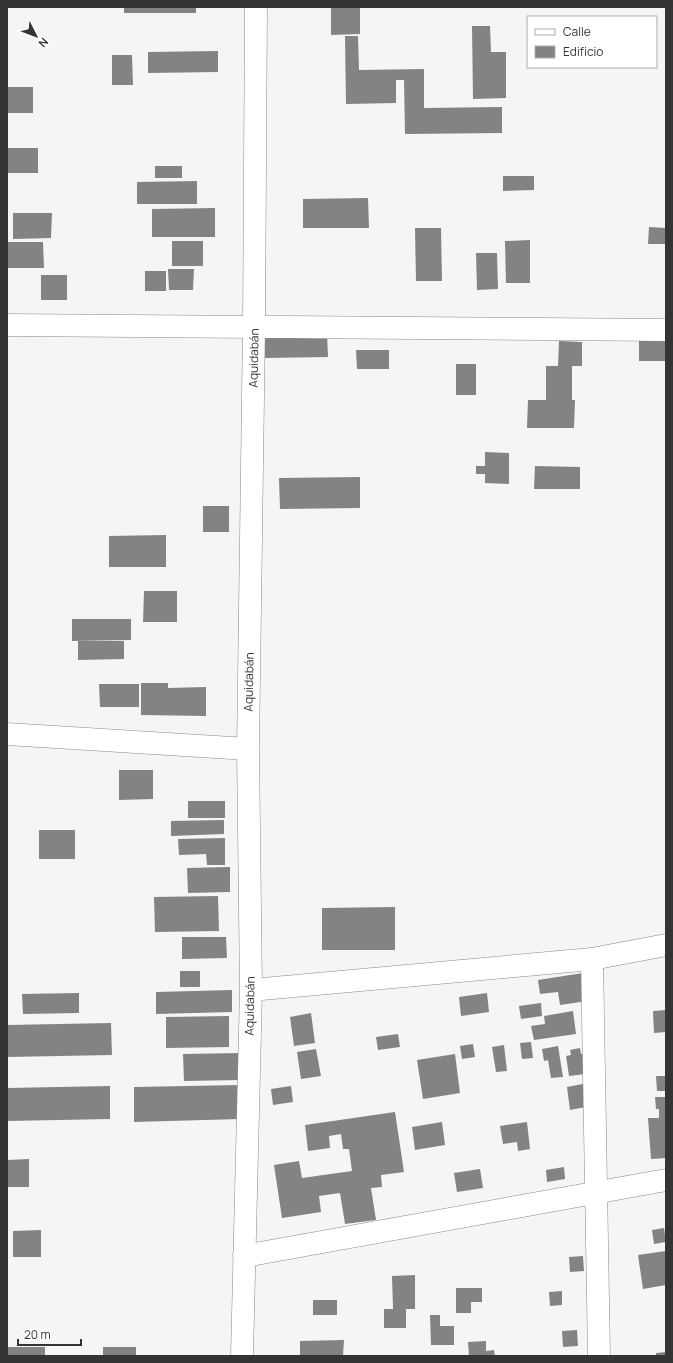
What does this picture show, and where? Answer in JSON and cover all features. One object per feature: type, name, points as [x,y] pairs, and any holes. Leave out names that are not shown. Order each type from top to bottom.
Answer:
[{"type":"street","name":"Aquidabán","points":[[242,1356],[251,990],[248,749],[254,327],[256,7]]},
{"type":"street","points":[[7,325],[666,330]]},
{"type":"street","points":[[7,734],[248,749]]},
{"type":"street","points":[[251,990],[592,959],[666,945]]},
{"type":"street","points":[[592,959],[599,1356]]},
{"type":"street","points":[[244,1256],[666,1180]]},
{"type":"building","points":[[124,7],[196,7],[196,13],[124,13]]},
{"type":"building","points":[[331,7],[360,7],[360,34],[331,35]]},
{"type":"building","points":[[472,26],[490,26],[491,52],[506,52],[506,98],[473,99]]},
{"type":"building","points":[[345,36],[358,36],[359,70],[424,69],[424,108],[502,107],[502,133],[405,134],[404,80],[396,80],[396,103],[346,104]]},
{"type":"building","points":[[218,51],[218,72],[148,73],[148,52]]},
{"type":"building","points":[[112,55],[132,55],[133,85],[112,85]]},
{"type":"building","points":[[7,87],[33,87],[33,113],[7,113]]},
{"type":"building","points":[[8,148],[38,148],[38,173],[8,173]]},
{"type":"building","points":[[155,166],[182,166],[182,178],[155,178]]},
{"type":"building","points":[[503,176],[534,176],[534,190],[503,191]]},
{"type":"building","points":[[197,181],[197,204],[137,204],[137,182]]},
{"type":"building","points":[[368,198],[369,228],[303,228],[303,199]]},
{"type":"building","points":[[215,208],[215,237],[152,237],[152,209]]},
{"type":"building","points":[[13,213],[52,213],[51,238],[13,239]]},
{"type":"building","points":[[649,227],[666,228],[666,244],[648,244]]},
{"type":"building","points":[[415,228],[441,228],[442,281],[416,281]]},
{"type":"building","points":[[530,240],[530,283],[506,283],[505,241]]},
{"type":"building","points":[[172,241],[203,241],[203,266],[172,266]]},
{"type":"building","points":[[7,242],[43,242],[44,268],[7,268]]},
{"type":"building","points":[[476,253],[497,253],[498,289],[477,290]]},
{"type":"building","points":[[168,269],[194,269],[193,290],[169,290]]},
{"type":"building","points":[[145,271],[166,271],[166,291],[145,291]]},
{"type":"building","points":[[41,275],[67,275],[67,300],[41,300]]},
{"type":"building","points":[[327,332],[328,357],[265,358],[265,333]]},
{"type":"building","points":[[639,335],[666,335],[666,361],[639,361]]},
{"type":"building","points":[[559,341],[582,342],[582,366],[572,366],[572,400],[575,400],[574,428],[527,428],[528,400],[546,400],[546,366],[558,366]]},
{"type":"building","points":[[356,350],[389,350],[389,369],[357,369]]},
{"type":"building","points":[[456,364],[476,364],[476,395],[456,395]]},
{"type":"building","points":[[485,452],[509,453],[509,484],[485,483],[485,474],[476,474],[476,466],[485,466]]},
{"type":"building","points":[[535,466],[580,467],[580,489],[534,489]]},
{"type":"building","points":[[360,477],[360,508],[280,509],[279,478]]},
{"type":"building","points":[[203,506],[229,506],[229,532],[203,532]]},
{"type":"building","points":[[166,535],[166,567],[109,567],[109,536]]},
{"type":"building","points":[[144,591],[177,591],[177,622],[143,622]]},
{"type":"building","points":[[72,619],[131,619],[131,640],[72,641]]},
{"type":"building","points":[[78,641],[124,641],[124,659],[78,660]]},
{"type":"building","points":[[141,683],[168,683],[168,688],[206,687],[206,716],[141,715]]},
{"type":"building","points":[[99,684],[139,684],[139,707],[100,707]]},
{"type":"building","points":[[119,770],[153,770],[153,799],[119,800]]},
{"type":"building","points":[[188,801],[225,801],[225,818],[188,818]]},
{"type":"building","points":[[224,820],[224,834],[171,836],[171,821]]},
{"type":"building","points":[[39,830],[75,830],[75,859],[39,859]]},
{"type":"building","points":[[225,838],[225,865],[207,865],[206,854],[179,855],[178,839]]},
{"type":"building","points":[[230,867],[230,892],[188,893],[187,868]]},
{"type":"building","points":[[218,896],[219,931],[155,932],[154,897]]},
{"type":"building","points":[[395,907],[395,950],[322,950],[322,908]]},
{"type":"building","points":[[182,937],[226,937],[227,958],[182,959]]},
{"type":"building","points":[[180,971],[200,971],[200,987],[180,987]]},
{"type":"building","points":[[583,973],[587,1001],[560,1005],[558,992],[540,994],[538,980]]},
{"type":"building","points":[[232,990],[232,1012],[156,1014],[156,992]]},
{"type":"building","points":[[79,993],[79,1013],[23,1014],[22,994]]},
{"type":"building","points":[[487,993],[489,1012],[461,1016],[459,997]]},
{"type":"building","points":[[541,1003],[542,1016],[521,1019],[519,1006]]},
{"type":"building","points":[[666,1010],[666,1032],[654,1033],[653,1011]]},
{"type":"building","points":[[573,1011],[576,1034],[534,1040],[531,1026],[545,1024],[544,1016]]},
{"type":"building","points":[[311,1013],[315,1043],[294,1046],[290,1017]]},
{"type":"building","points":[[229,1016],[229,1047],[166,1048],[166,1017]]},
{"type":"building","points":[[111,1023],[112,1055],[7,1057],[7,1025]]},
{"type":"building","points":[[398,1034],[400,1047],[378,1050],[376,1037]]},
{"type":"building","points":[[531,1042],[533,1058],[522,1059],[520,1043]]},
{"type":"building","points":[[473,1044],[475,1057],[462,1059],[460,1046]]},
{"type":"building","points":[[504,1045],[507,1071],[496,1072],[492,1047]]},
{"type":"building","points":[[558,1046],[563,1077],[551,1078],[548,1060],[544,1061],[542,1049]]},
{"type":"building","points":[[580,1048],[581,1054],[590,1052],[593,1073],[569,1076],[566,1056],[571,1055],[570,1050]]},
{"type":"building","points":[[316,1049],[321,1076],[301,1079],[297,1052]]},
{"type":"building","points":[[241,1053],[241,1080],[184,1081],[183,1054]]},
{"type":"building","points":[[455,1054],[460,1093],[423,1099],[417,1060]]},
{"type":"building","points":[[656,1076],[666,1076],[666,1091],[657,1091]]},
{"type":"building","points":[[588,1083],[591,1106],[570,1110],[567,1087]]},
{"type":"building","points":[[240,1085],[240,1119],[134,1122],[134,1087]]},
{"type":"building","points":[[110,1086],[110,1119],[7,1121],[7,1088]]},
{"type":"building","points":[[291,1086],[293,1102],[273,1105],[271,1089]]},
{"type":"building","points":[[655,1097],[666,1097],[666,1158],[651,1159],[648,1118],[659,1118],[659,1109],[656,1109]]},
{"type":"building","points":[[395,1112],[404,1172],[381,1175],[382,1187],[371,1188],[376,1220],[345,1224],[340,1193],[319,1196],[321,1212],[282,1218],[274,1165],[299,1161],[302,1178],[352,1171],[349,1149],[343,1149],[341,1134],[329,1136],[330,1148],[308,1151],[305,1125]]},
{"type":"building","points":[[442,1122],[445,1145],[415,1150],[412,1127]]},
{"type":"building","points":[[527,1122],[530,1149],[518,1151],[517,1142],[503,1144],[500,1126]]},
{"type":"building","points":[[29,1159],[29,1187],[7,1187],[7,1160]]},
{"type":"building","points":[[564,1167],[565,1179],[547,1182],[546,1170]]},
{"type":"building","points":[[480,1169],[483,1188],[457,1192],[454,1173]]},
{"type":"building","points":[[664,1228],[666,1242],[654,1244],[652,1230]]},
{"type":"building","points":[[41,1230],[41,1257],[13,1257],[13,1231]]},
{"type":"building","points":[[666,1251],[666,1285],[643,1289],[638,1255]]},
{"type":"building","points":[[583,1256],[584,1271],[570,1272],[569,1257]]},
{"type":"building","points":[[415,1275],[415,1309],[406,1309],[406,1328],[384,1328],[384,1309],[393,1309],[392,1276]]},
{"type":"building","points":[[456,1288],[482,1288],[482,1302],[471,1302],[471,1313],[456,1313]]},
{"type":"building","points":[[562,1291],[562,1305],[550,1306],[549,1292]]},
{"type":"building","points":[[313,1300],[337,1300],[337,1315],[313,1315]]},
{"type":"building","points":[[430,1315],[440,1315],[440,1326],[454,1326],[454,1345],[431,1345]]},
{"type":"building","points":[[577,1330],[578,1346],[563,1347],[562,1331]]},
{"type":"building","points":[[344,1340],[343,1356],[300,1356],[300,1341]]},
{"type":"building","points":[[486,1341],[486,1351],[494,1350],[495,1356],[469,1356],[468,1342]]},
{"type":"building","points":[[8,1347],[45,1347],[45,1356],[8,1356]]},
{"type":"building","points":[[103,1347],[136,1347],[136,1356],[103,1356]]},
{"type":"building","points":[[666,1352],[666,1356],[656,1356],[656,1353]]}]
